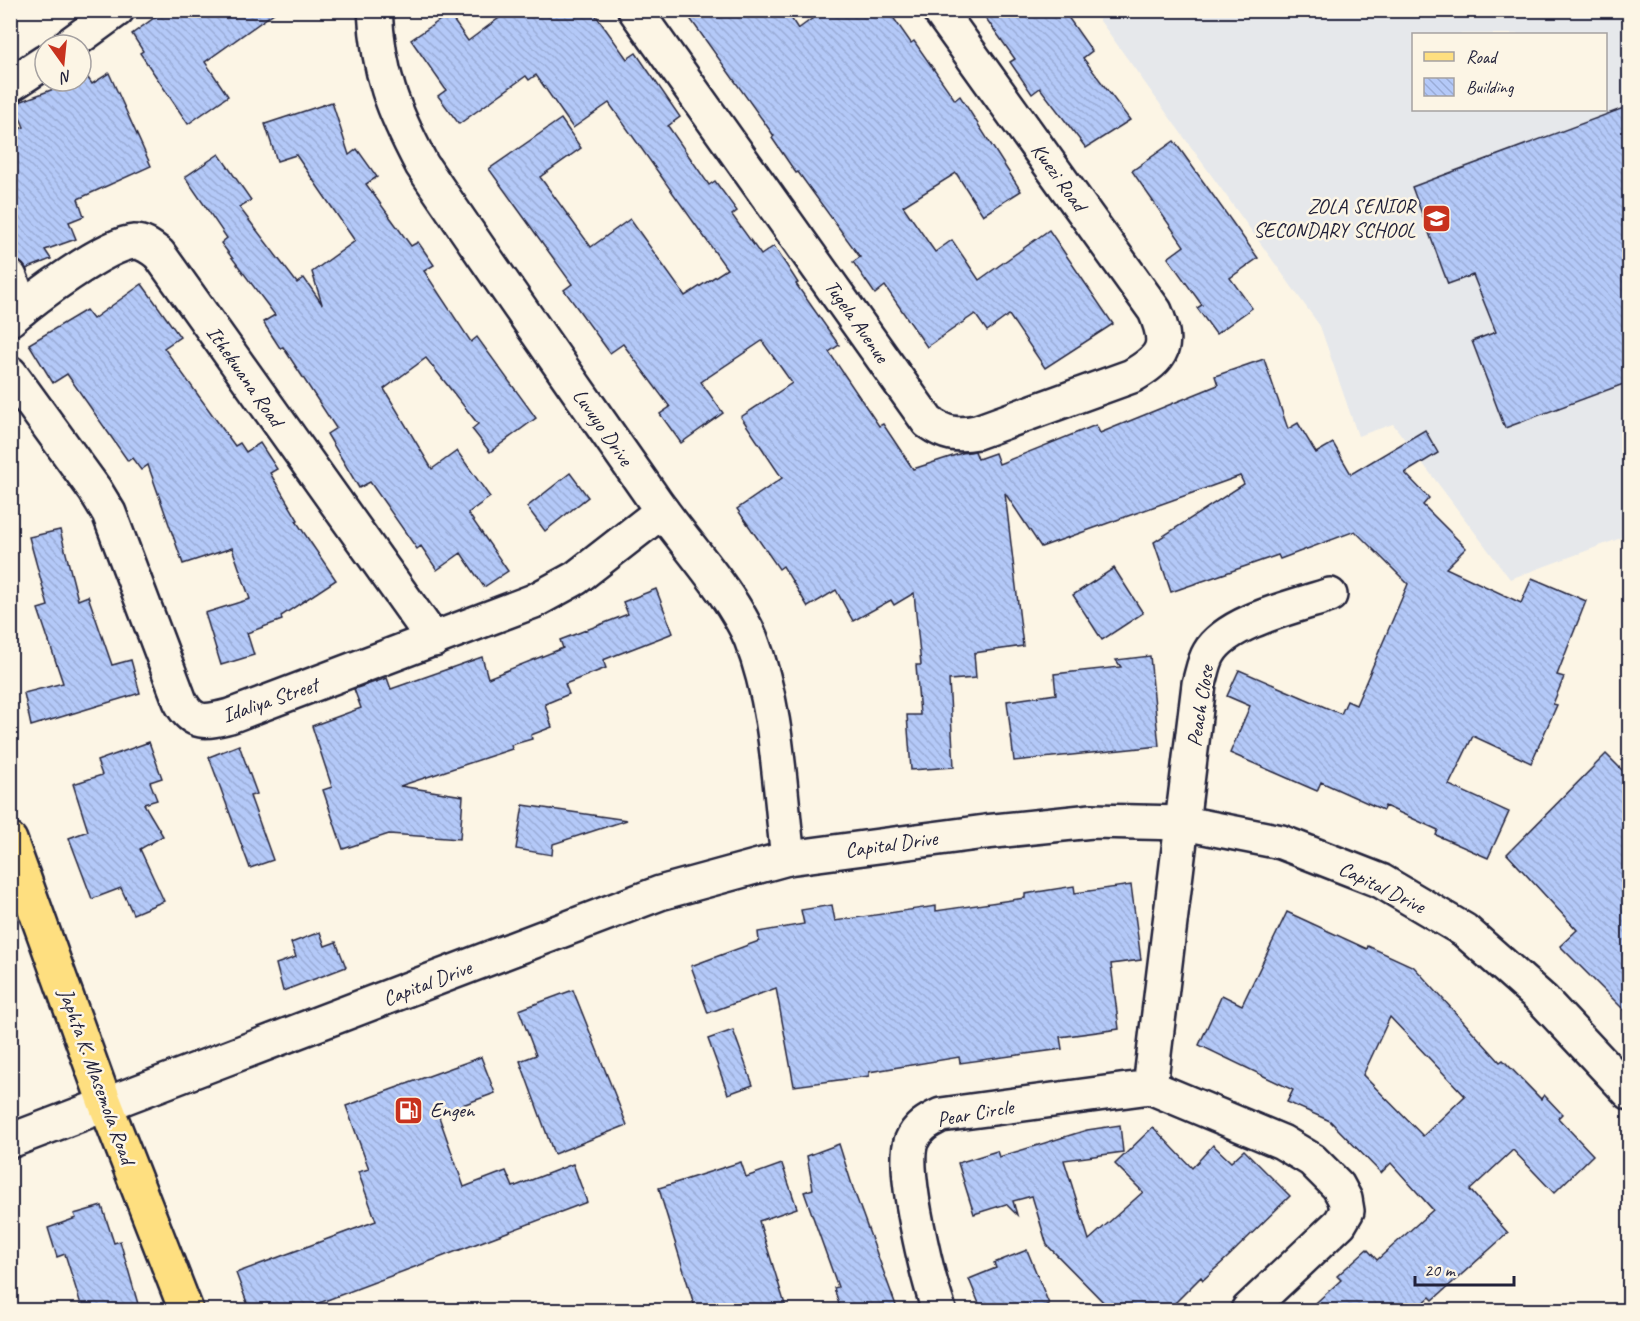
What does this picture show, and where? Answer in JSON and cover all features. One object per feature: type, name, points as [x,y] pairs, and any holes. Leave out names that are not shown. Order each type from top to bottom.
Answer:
[{"type":"main road","name":"Japhta K. Masemola Road","points":[[10,840],[105,1103],[186,1311]]},
{"type":"street","points":[[85,33],[117,10]]},
{"type":"street","name":"Luvuyo Drive","points":[[375,10],[380,60],[395,113],[422,165],[662,512],[732,605],[749,636],[763,671],[770,706],[788,858]]},
{"type":"street","name":"Tugela Avenue","points":[[635,10],[928,422],[944,433],[962,435],[977,432],[1132,376],[1152,364],[1162,350]]},
{"type":"street","name":"Kwezi Road","points":[[939,10],[1155,311],[1164,332],[1162,350]]},
{"type":"street","points":[[10,85],[33,70]]},
{"type":"street","name":"Ithekwana Road","points":[[16,314],[102,254],[122,244],[137,242],[150,246],[159,254],[434,640]]},
{"type":"street","points":[[10,277],[16,314]]},
{"type":"street","name":"Idaliya Street","points":[[10,373],[95,490],[109,513],[187,713],[196,719],[210,721],[230,716],[434,640],[557,591],[662,512]]},
{"type":"street","name":"Peach Close","points":[[1184,823],[1199,684],[1209,652],[1228,634],[1255,621],[1330,595]]},
{"type":"street","name":"Capital Drive","points":[[10,1141],[105,1103],[314,1027],[660,892],[788,858],[985,832],[1092,821],[1184,823],[1281,842],[1380,881],[1464,930],[1543,1000],[1629,1093]]},
{"type":"street","points":[[1184,823],[1150,1088],[1281,1143],[1312,1160],[1338,1186],[1345,1199],[1347,1211],[1340,1223],[1248,1311]]},
{"type":"street","name":"Pear Circle","points":[[939,1311],[922,1256],[909,1161],[910,1144],[916,1131],[927,1121],[941,1115],[1150,1088]]},
{"type":"shaded area","name":"ZOLA SENIOR SECONDARY SCHOOL","points":[[1093,11],[1629,11],[1629,535],[1510,579],[1393,424],[1358,436],[1320,326]]},
{"type":"building","points":[[165,10],[278,10],[205,62],[228,96],[188,124],[140,53],[143,51],[132,34]]},
{"type":"building","points":[[510,10],[592,10],[627,59],[636,53],[680,117],[668,126],[709,185],[715,181],[737,211],[732,215],[761,255],[774,246],[798,283],[796,284],[839,345],[829,352],[879,426],[883,424],[913,469],[975,451],[978,459],[995,453],[999,464],[1096,425],[1100,433],[1218,385],[1215,376],[1264,359],[1288,429],[1298,423],[1316,453],[1333,443],[1351,474],[1425,430],[1438,453],[1405,473],[1429,498],[1423,505],[1466,548],[1446,568],[1521,603],[1532,578],[1586,601],[1557,675],[1564,677],[1553,704],[1557,705],[1531,763],[1473,736],[1449,785],[1509,812],[1488,858],[1436,835],[1438,830],[1385,806],[1383,810],[1321,782],[1317,791],[1230,753],[1250,706],[1227,696],[1239,670],[1341,714],[1347,701],[1356,705],[1408,584],[1355,531],[1280,559],[1278,555],[1171,592],[1154,542],[1244,484],[1240,476],[1041,547],[1005,493],[1023,646],[974,653],[976,678],[949,680],[954,767],[911,770],[907,715],[920,715],[916,665],[921,665],[914,593],[894,605],[891,600],[853,621],[836,590],[808,607],[783,566],[779,569],[737,509],[782,478],[741,417],[792,383],[762,341],[701,382],[723,413],[681,443],[660,414],[670,407],[623,344],[610,353],[564,290],[572,284],[489,169],[561,119],[581,148],[540,177],[591,247],[630,219],[685,296],[727,269],[609,103],[573,128],[536,75],[529,80],[526,76],[459,124],[438,96],[446,90],[411,40],[449,14],[468,41]]},
{"type":"building","points":[[684,10],[786,10],[798,29],[824,10],[888,10],[911,43],[914,41],[955,100],[960,96],[1021,191],[983,215],[956,173],[903,206],[935,252],[952,240],[979,280],[1049,230],[1113,324],[1045,368],[1009,315],[987,331],[975,314],[927,347],[885,286],[875,294],[853,262],[860,257],[798,172],[796,173],[772,138],[774,136]]},
{"type":"building","points":[[980,10],[1063,10],[1092,51],[1083,58],[1130,120],[1086,148],[1040,88],[1032,94],[1010,62],[1015,59]]},
{"type":"building","points":[[109,73],[151,166],[78,199],[84,216],[69,222],[76,239],[45,250],[51,259],[26,269],[18,261],[10,241],[10,132],[24,127],[14,104],[43,93],[93,93],[93,83]]},
{"type":"building","points":[[332,102],[349,155],[357,149],[377,177],[366,184],[411,246],[418,242],[434,265],[424,271],[471,342],[477,337],[536,418],[490,452],[472,429],[478,424],[426,358],[384,389],[432,469],[457,451],[490,497],[468,513],[508,571],[484,587],[461,553],[437,570],[421,546],[417,549],[370,482],[359,488],[327,434],[336,428],[283,347],[280,348],[263,322],[275,315],[221,243],[227,238],[185,177],[219,154],[251,200],[239,207],[297,283],[304,278],[322,304],[312,272],[355,241],[296,155],[277,161],[265,124]]},
{"type":"building","points":[[1629,106],[1629,382],[1505,428],[1472,341],[1496,332],[1473,275],[1448,284],[1412,187]]},
{"type":"building","points":[[1174,141],[1258,258],[1230,278],[1252,308],[1216,334],[1197,308],[1202,305],[1168,258],[1184,246],[1132,171]]},
{"type":"building","points":[[142,284],[180,337],[164,348],[235,446],[240,443],[246,452],[260,443],[277,469],[270,473],[298,520],[296,521],[336,580],[281,616],[282,620],[247,633],[254,655],[221,665],[205,613],[250,599],[232,548],[183,564],[148,465],[141,470],[132,458],[128,461],[67,374],[53,383],[29,344],[86,310],[93,319]]},
{"type":"building","points":[[570,473],[588,497],[545,531],[527,507]]},
{"type":"building","points":[[60,530],[78,600],[88,596],[112,665],[131,660],[140,693],[31,726],[24,693],[63,683],[38,609],[48,606],[29,537]]},
{"type":"building","points":[[1114,568],[1143,613],[1102,640],[1073,595]]},
{"type":"building","points":[[656,589],[673,633],[603,660],[606,668],[565,684],[569,694],[545,704],[552,727],[531,735],[532,739],[511,745],[512,749],[400,786],[463,796],[460,839],[389,834],[343,849],[323,790],[332,787],[312,726],[361,708],[354,689],[387,678],[391,689],[482,657],[488,678],[563,648],[560,640],[628,614],[623,602]]},
{"type":"building","points":[[1150,656],[1159,746],[1014,761],[1007,701],[1056,694],[1054,674],[1121,667],[1116,660]]},
{"type":"building","points":[[149,742],[162,778],[150,782],[157,800],[144,804],[163,836],[140,849],[164,901],[133,914],[121,888],[92,899],[69,838],[88,831],[73,784],[102,775],[97,761]]},
{"type":"building","points":[[239,745],[257,794],[250,796],[273,860],[250,868],[209,757]]},
{"type":"building","points":[[1606,754],[1629,777],[1629,1015],[1560,946],[1577,930],[1507,854]]},
{"type":"building","points":[[523,805],[627,820],[553,844],[552,855],[516,849]]},
{"type":"building","points":[[1131,885],[1141,960],[1111,964],[1119,1029],[1060,1037],[1062,1049],[960,1063],[959,1057],[869,1072],[869,1076],[794,1086],[776,988],[708,1013],[691,966],[759,941],[758,932],[804,924],[801,910],[832,905],[835,921],[936,906],[936,911],[1025,898],[1025,894],[1074,886],[1075,893]]},
{"type":"building","points":[[1287,912],[1367,949],[1368,946],[1414,967],[1500,1062],[1503,1060],[1541,1099],[1544,1095],[1562,1114],[1558,1118],[1593,1155],[1554,1193],[1513,1150],[1470,1190],[1508,1233],[1433,1300],[1430,1297],[1414,1311],[1307,1311],[1341,1280],[1337,1276],[1367,1249],[1377,1260],[1433,1210],[1391,1163],[1381,1173],[1330,1121],[1287,1102],[1293,1090],[1199,1045],[1222,995],[1242,1005]],"holes":[[[1390,1017],[1465,1096],[1423,1136],[1363,1075]]]},
{"type":"building","points":[[320,932],[325,946],[336,942],[346,967],[283,991],[276,964],[296,957],[291,943]]},
{"type":"building","points":[[573,990],[627,1125],[554,1154],[520,1061],[536,1055],[519,1010]]},
{"type":"building","points":[[733,1030],[753,1085],[728,1094],[708,1039]]},
{"type":"building","points":[[481,1057],[495,1093],[438,1114],[464,1187],[506,1171],[513,1187],[573,1164],[587,1202],[298,1311],[250,1311],[236,1273],[376,1221],[358,1172],[369,1169],[346,1106]]},
{"type":"building","points":[[1120,1125],[1123,1152],[1064,1160],[1089,1240],[1143,1192],[1115,1164],[1153,1127],[1192,1168],[1213,1145],[1231,1162],[1244,1150],[1290,1196],[1228,1257],[1203,1280],[1201,1277],[1167,1311],[1112,1311],[1047,1245],[1032,1196],[1013,1201],[1017,1215],[1006,1204],[974,1214],[958,1163],[997,1151],[999,1157],[1087,1130]]},
{"type":"building","points":[[839,1144],[898,1311],[841,1311],[834,1288],[838,1287],[804,1192],[813,1189],[807,1156]]},
{"type":"building","points":[[741,1162],[746,1177],[782,1164],[797,1208],[759,1221],[787,1311],[696,1311],[659,1188]]},
{"type":"building","points":[[102,1206],[114,1243],[120,1241],[140,1311],[83,1311],[65,1254],[57,1257],[48,1228],[76,1218],[74,1214]]},
{"type":"building","points":[[1027,1250],[1049,1304],[1034,1311],[982,1311],[969,1279],[996,1268],[994,1263]]},
{"type":"place","name":"ZOLA SENIOR SECONDARY SCHOOL","points":[[1436,218]]},
{"type":"place","name":"Engen","points":[[409,1110]]}]
